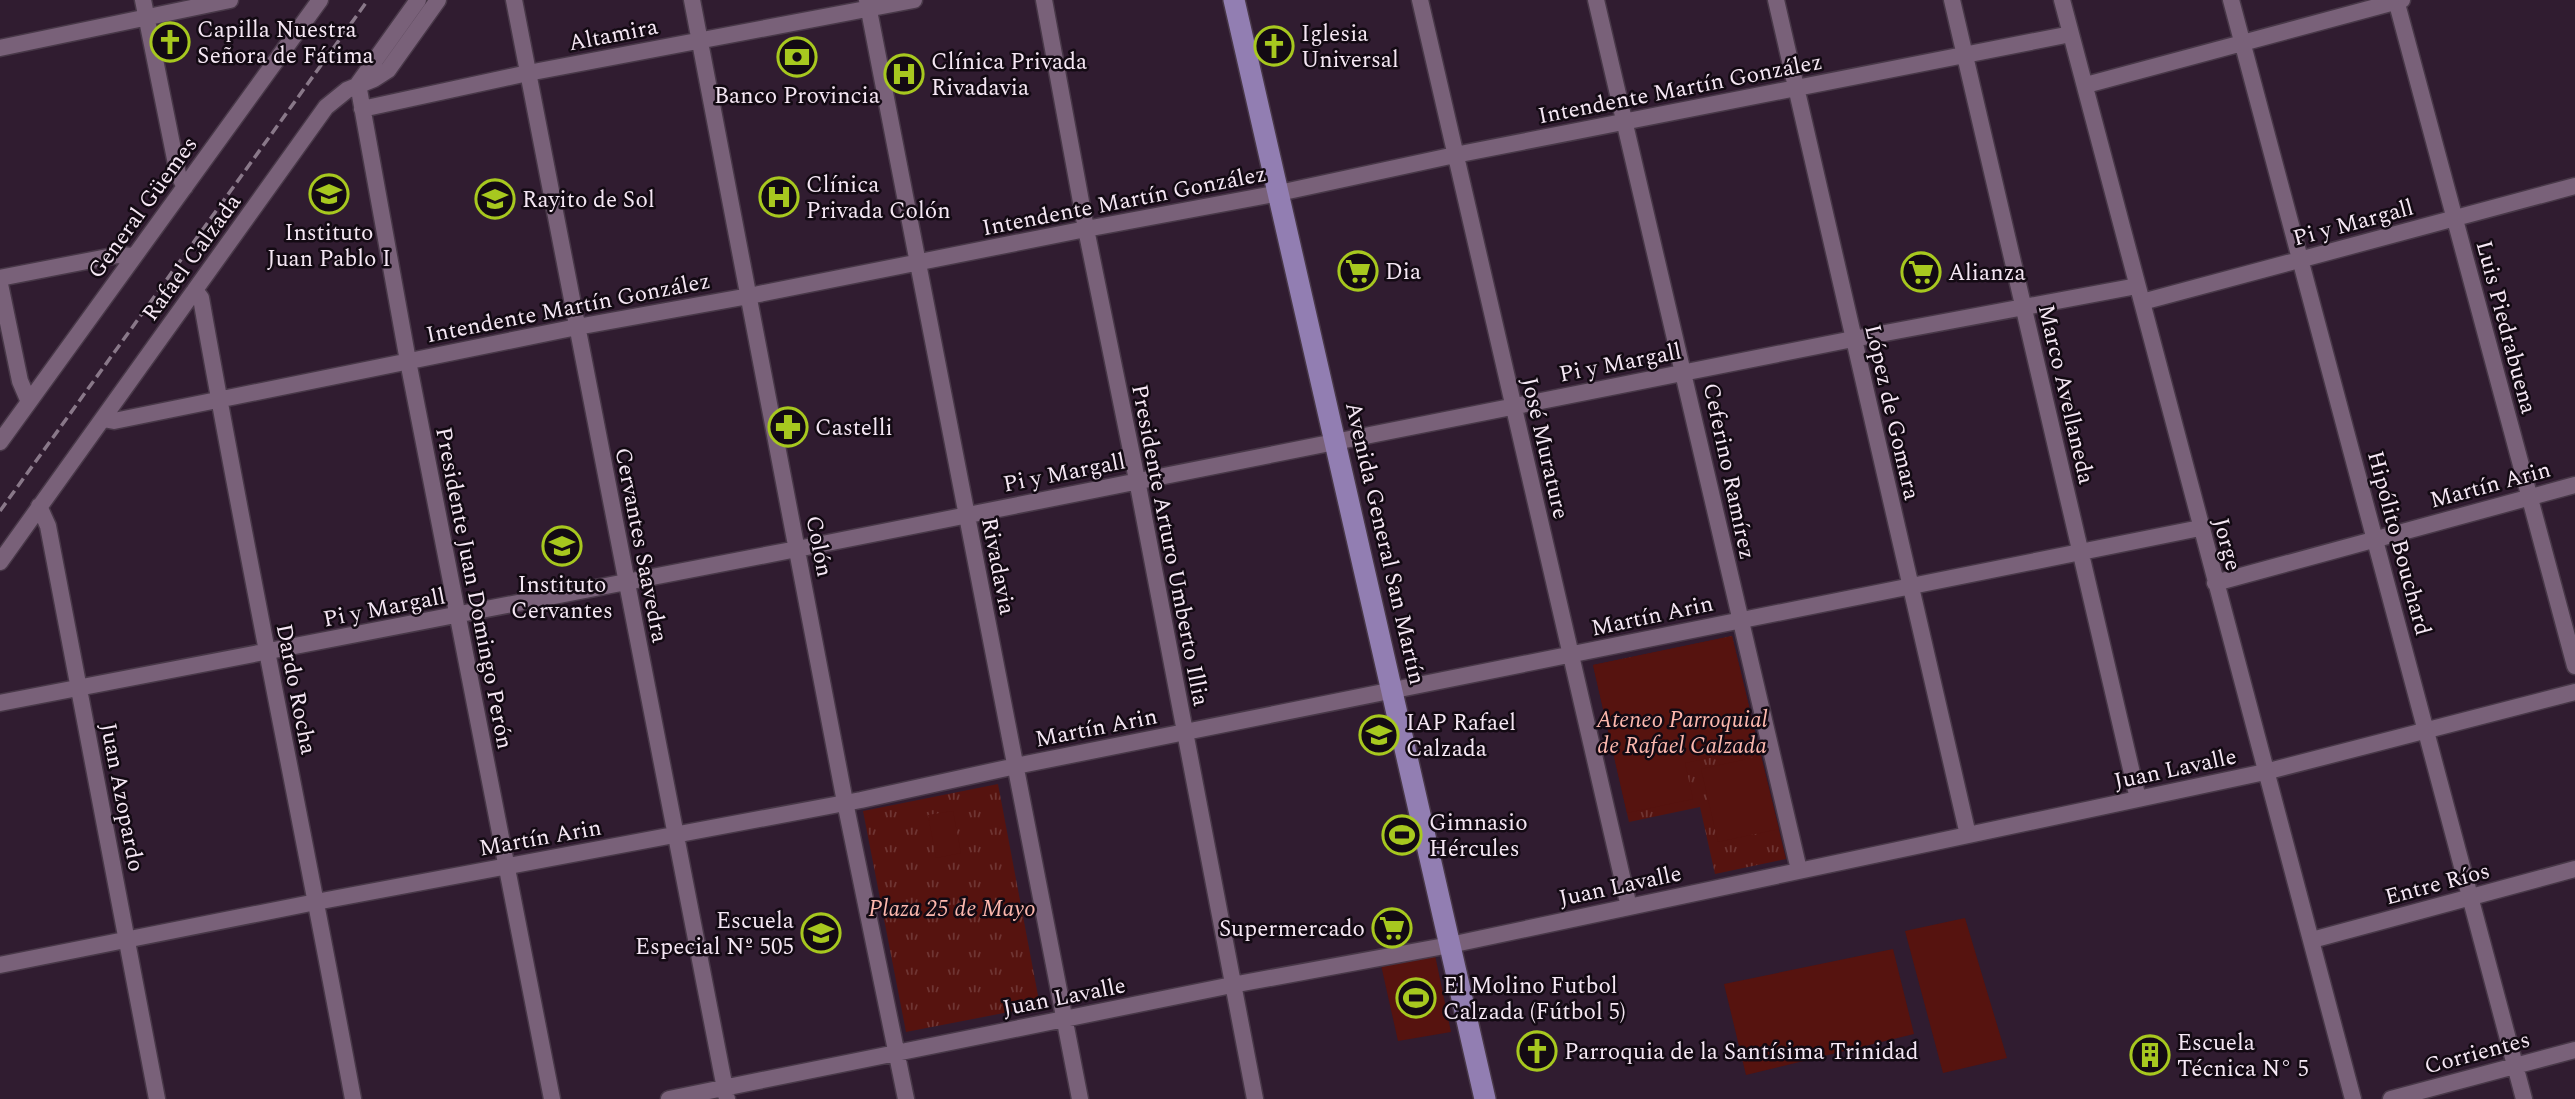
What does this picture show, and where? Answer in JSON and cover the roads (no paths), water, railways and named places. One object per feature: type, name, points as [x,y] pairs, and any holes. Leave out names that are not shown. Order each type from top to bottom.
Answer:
[{"type":"main road","name":"Avenida General San Martín","points":[[1234,0],[1485,1099]]},
{"type":"street","points":[[144,0],[178,174],[185,187]]},
{"type":"street","points":[[0,48],[230,0]]},
{"type":"street","name":"General Güemes","points":[[0,442],[320,0]]},
{"type":"street","points":[[358,84],[418,0]]},
{"type":"street","name":"Rafael Calzada","points":[[0,562],[326,107],[338,95],[388,70],[438,0]]},
{"type":"street","name":"Cervantes Saavedra","points":[[514,0],[726,1093]]},
{"type":"street","name":"Colón","points":[[692,0],[845,802],[906,1099]]},
{"type":"street","name":"Altamira","points":[[362,108],[867,4],[914,0]]},
{"type":"street","name":"Presidente Arturo Umberto Illia","points":[[1044,0],[1255,1099]]},
{"type":"street","name":"José Murature","points":[[1420,0],[1629,906]]},
{"type":"street","name":"Ceferino Ramírez","points":[[1596,0],[1799,870]]},
{"type":"street","name":"López de Gomara","points":[[1776,0],[1968,835]]},
{"type":"street","name":"Marco Avellaneda","points":[[1952,0],[2138,799]]},
{"type":"street","name":"Jorge","points":[[2062,0],[2353,1099]]},
{"type":"street","name":"Hipólito Bouchard","points":[[2231,0],[2524,1099]]},
{"type":"street","points":[[2086,85],[2398,1]]},
{"type":"street","name":"Luis Piedrabuena","points":[[2398,1],[2575,666]]},
{"type":"street","name":"Rivadavia","points":[[867,4],[1080,1099]]},
{"type":"street","name":"Intendente Martín González","points":[[103,419],[114,421],[576,327],[918,264],[2071,34]]},
{"type":"street","name":"Presidente Juan Domingo Perón","points":[[358,84],[408,361],[552,1099]]},
{"type":"street","name":"Pi y Margall","points":[[2142,302],[2575,186]]},
{"type":"street","points":[[0,278],[118,255],[134,256]]},
{"type":"street","points":[[0,284],[20,381],[29,402]]},
{"type":"street","name":"Pi y Margall","points":[[0,703],[797,550],[966,514],[1853,339],[2137,286]]},
{"type":"street","name":"Dardo Rocha","points":[[195,290],[201,298],[266,653],[317,902],[353,1099]]},
{"type":"street","name":"Martín Arin","points":[[2215,583],[2575,485]]},
{"type":"street","name":"Juan Azopardo","points":[[40,506],[48,526],[156,1099]]},
{"type":"street","name":"Martín Arin","points":[[0,965],[845,802],[2200,528]]},
{"type":"street","name":"Juan Lavalle","points":[[669,1099],[726,1093],[897,1054],[1233,985],[1450,945],[2265,772],[2575,691]]},
{"type":"street","name":"Entre Ríos","points":[[2312,940],[2575,869]]},
{"type":"street","name":"Corrientes","points":[[2391,1099],[2575,1050]]},
{"type":"railway","points":[[0,511],[368,0]]},
{"type":"place","name":"Capilla Nuestra Señora de Fátima","points":[[170,42]]},
{"type":"place","name":"Iglesia Universal","points":[[1274,46]]},
{"type":"place","name":"Banco Provincia","points":[[797,57]]},
{"type":"place","name":"Clínica Privada Rivadavia","points":[[904,74]]},
{"type":"place","name":"Instituto Juan Pablo I","points":[[329,194]]},
{"type":"place","name":"Clínica Privada Colón","points":[[779,197]]},
{"type":"place","name":"Rayito de Sol","points":[[495,199]]},
{"type":"place","name":"Dia","points":[[1358,271]]},
{"type":"place","name":"Alianza","points":[[1921,272]]},
{"type":"place","name":"Castelli","points":[[788,427]]},
{"type":"place","name":"Instituto Cervantes","points":[[562,546]]},
{"type":"place","name":"IAP Rafael Calzada","points":[[1379,735]]},
{"type":"place","name":"Gimnasio Hércules","points":[[1402,835]]},
{"type":"place","name":"Supermercado","points":[[1392,928]]},
{"type":"place","name":"Escuela Especial Nº 505","points":[[821,933]]},
{"type":"place","name":"El Molino Futbol Calzada (Fútbol 5)","points":[[1416,998]]},
{"type":"place","name":"Parroquia de la Santísima Trinidad","points":[[1537,1051]]},
{"type":"place","name":"Escuela Técnica N° 5","points":[[2150,1055]]},
{"type":"park label","name":"Ateneo Parroquial de Rafael Calzada","points":[[1682,732]]},
{"type":"park label","name":"Plaza 25 de Mayo","points":[[952,908]]}]
